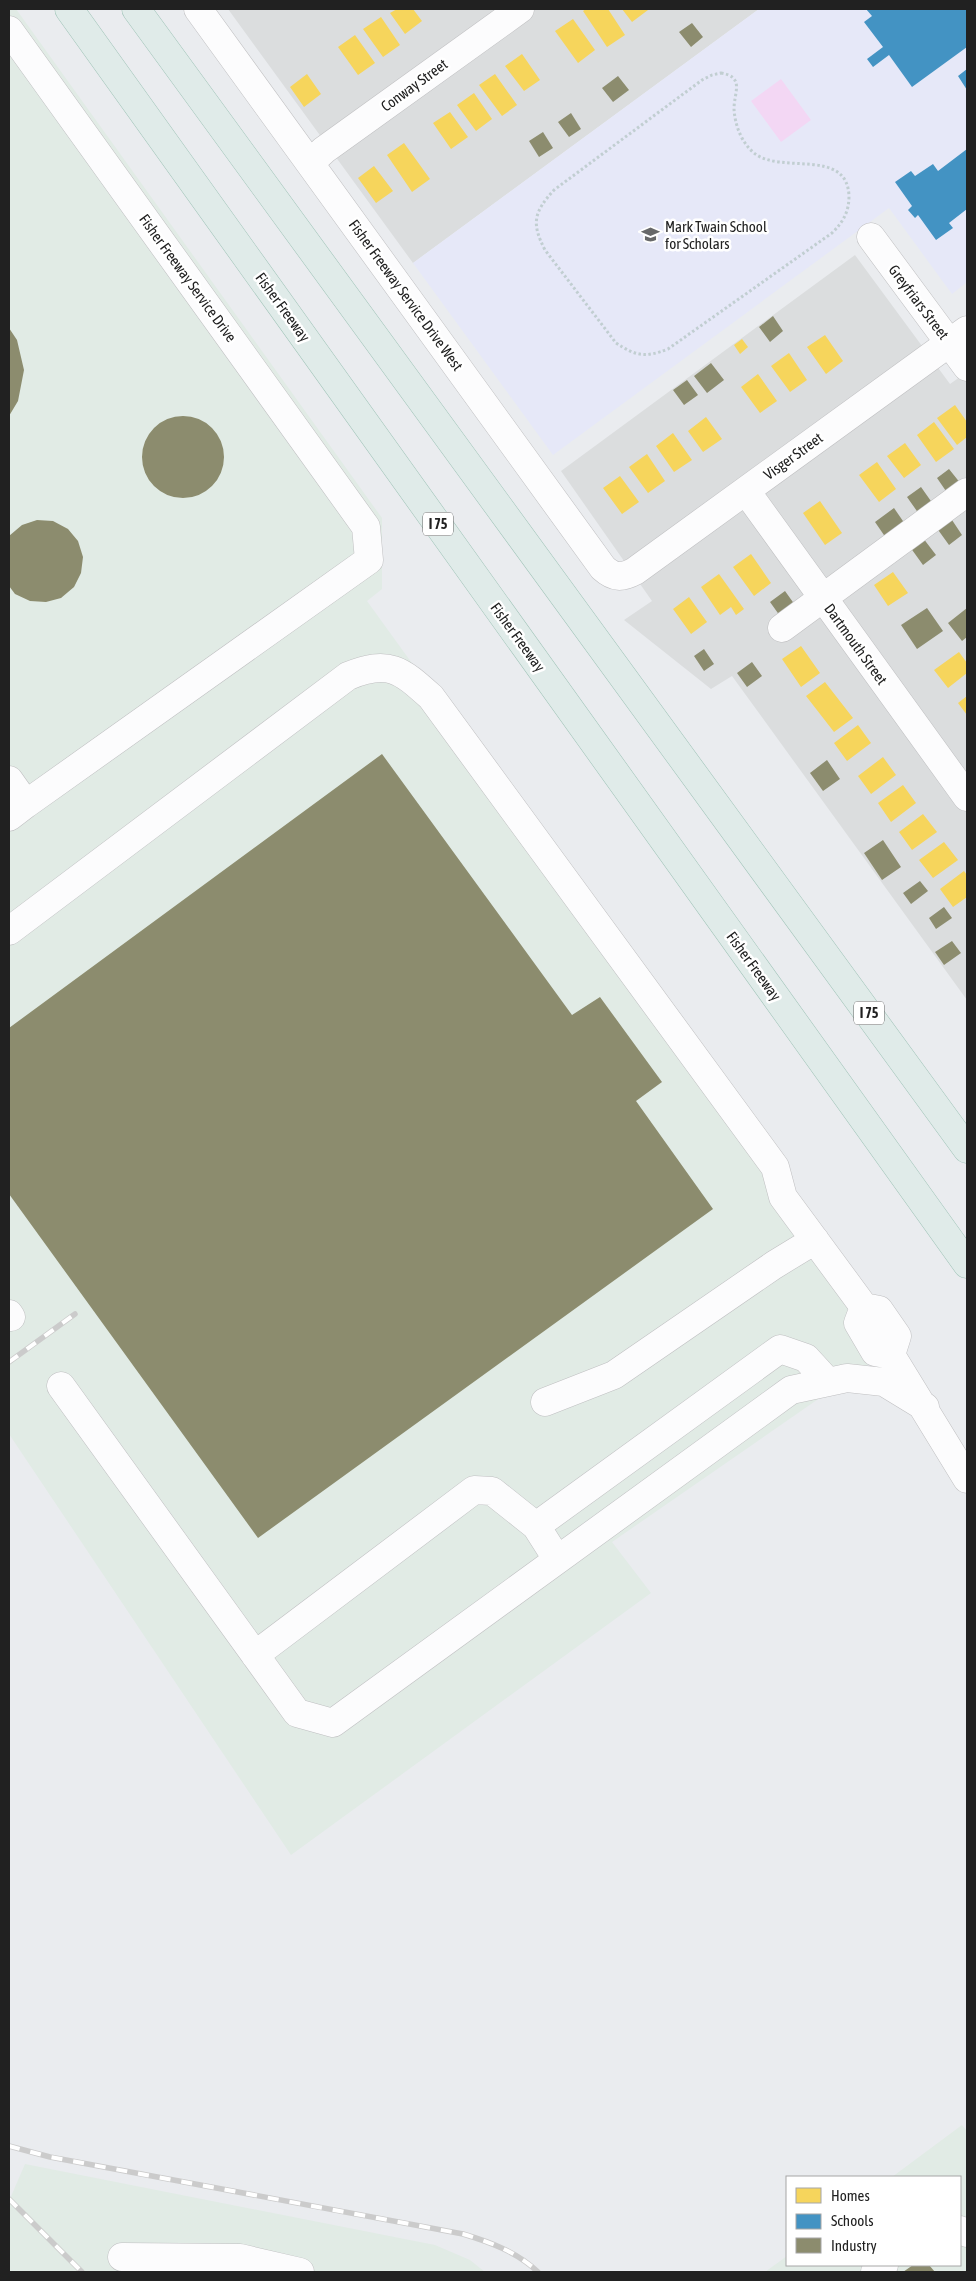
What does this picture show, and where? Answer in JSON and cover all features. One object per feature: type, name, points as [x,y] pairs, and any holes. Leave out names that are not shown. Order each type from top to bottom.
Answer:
[{"type":"highway","name":"Fisher Freeway","points":[[69,9],[967,1264]]},
{"type":"highway","name":"I 75","points":[[136,9],[967,1149]]},
{"type":"street","name":"Fisher Freeway Service Drive West","points":[[198,9],[603,568],[609,574],[617,577]]},
{"type":"street","name":"Conway Street","points":[[310,163],[324,150],[520,9]]},
{"type":"street","name":"Fisher Freeway Service Drive","points":[[9,30],[366,526],[369,560],[18,810]]},
{"type":"street","name":"Greyfriars Street","points":[[871,237],[959,337],[967,367]]},
{"type":"street","name":"Visger Street","points":[[617,577],[624,577],[635,571],[959,337]]},
{"type":"street","name":"Dartmouth Street","points":[[746,491],[967,797]]},
{"type":"street","points":[[782,628],[967,492]]},
{"type":"street","points":[[9,931],[348,676],[362,670],[386,668],[403,672],[431,697],[775,1167],[783,1197],[814,1240],[864,1307],[879,1310],[897,1336],[891,1355],[925,1407],[967,1480]]},
{"type":"street","points":[[9,780],[18,810]]},
{"type":"street","points":[[545,1402],[614,1375],[774,1265],[814,1240]]},
{"type":"street","points":[[536,1526],[780,1349],[806,1358],[828,1382]]},
{"type":"street","points":[[61,1386],[297,1713],[333,1723],[791,1390],[847,1378],[884,1382],[925,1407]]},
{"type":"street","points":[[256,1655],[474,1490],[492,1491],[536,1526],[557,1559]]},
{"type":"street","points":[[122,2257],[240,2258],[299,2272]]},
{"type":"path","points":[[721,73],[729,74],[735,80],[737,90],[734,107],[736,123],[743,140],[754,153],[768,162],[827,166],[841,176],[848,188],[849,203],[844,220],[832,232],[668,349],[651,356],[631,353],[616,342],[545,250],[538,237],[535,220],[543,202],[554,190],[702,80],[721,73]]},
{"type":"shaded area","points":[[9,9],[16,9],[382,518],[382,589],[367,601],[902,1341],[612,1542],[651,1593],[291,1855],[9,1434]]},
{"type":"shaded area","points":[[228,9],[759,9],[413,263]]},
{"type":"shaded area","name":"Mark Twain School for Scholars","points":[[759,9],[967,9],[967,282],[952,294],[889,208],[553,455],[413,263]]},
{"type":"shaded area","points":[[781,79],[811,120],[781,142],[751,101]]},
{"type":"shaded area","points":[[855,255],[950,384],[967,372],[967,1000],[732,676],[711,689],[624,620],[652,601],[561,471]]},
{"type":"shaded area","points":[[962,2125],[967,2131],[967,2272],[765,2272],[786,2257],[786,2266],[961,2266],[961,2176],[893,2176]]},
{"type":"shaded area","points":[[25,2164],[435,2245],[470,2260],[485,2272],[9,2272],[9,2201]]},
{"type":"building: Homes","points":[[397,9],[413,9],[422,21],[405,34],[390,13]]},
{"type":"building: Homes","points":[[586,9],[608,9],[625,35],[607,47],[583,11]]},
{"type":"building: Homes","points":[[622,9],[647,9],[648,10],[632,22]]},
{"type":"building: Homes","points":[[381,17],[400,45],[383,57],[363,29]]},
{"type":"building: Homes","points":[[573,19],[595,50],[578,63],[555,31]]},
{"type":"building: Homes","points":[[355,35],[375,63],[358,75],[338,47]]},
{"type":"building: Homes","points":[[522,54],[540,80],[524,91],[505,66]]},
{"type":"building: Homes","points":[[307,74],[321,94],[304,107],[290,87]]},
{"type":"building: Homes","points":[[495,74],[517,105],[502,116],[479,85]]},
{"type":"building: Homes","points":[[474,93],[492,119],[476,131],[457,105]]},
{"type":"building: Homes","points":[[450,112],[468,137],[451,149],[433,123]]},
{"type":"building: Homes","points":[[404,143],[430,179],[412,192],[387,155]]},
{"type":"building: Homes","points":[[374,166],[393,191],[376,203],[358,178]]},
{"type":"building: Homes","points":[[825,335],[843,361],[826,374],[807,347]]},
{"type":"building: Homes","points":[[742,339],[748,347],[740,354],[734,345]]},
{"type":"building: Homes","points":[[789,353],[807,380],[790,392],[771,366]]},
{"type":"building: Homes","points":[[758,374],[777,401],[760,413],[741,387]]},
{"type":"building: Homes","points":[[955,405],[967,422],[967,437],[957,445],[937,418]]},
{"type":"building: Homes","points":[[706,417],[722,439],[703,452],[688,431]]},
{"type":"building: Homes","points":[[934,422],[954,449],[936,462],[917,435]]},
{"type":"building: Homes","points":[[673,433],[692,460],[674,472],[656,446]]},
{"type":"building: Homes","points":[[905,443],[921,465],[904,478],[887,456]]},
{"type":"building: Homes","points":[[647,454],[665,481],[648,493],[629,467]]},
{"type":"building: Homes","points":[[877,462],[896,489],[879,502],[859,475]]},
{"type":"building: Homes","points":[[620,476],[639,502],[622,514],[603,488]]},
{"type":"building: Homes","points":[[820,501],[842,533],[825,545],[803,513]]},
{"type":"building: Homes","points":[[751,554],[771,583],[754,596],[733,567]]},
{"type":"building: Homes","points":[[893,572],[908,593],[888,606],[874,585]]},
{"type":"building: Homes","points":[[719,574],[744,609],[736,615],[731,607],[720,615],[701,587]]},
{"type":"building: Homes","points":[[689,597],[707,622],[691,634],[673,609]]},
{"type":"building: Homes","points":[[801,646],[820,673],[801,687],[782,659]]},
{"type":"building: Homes","points":[[959,652],[967,663],[967,673],[948,688],[934,670]]},
{"type":"building: Homes","points":[[825,682],[853,718],[834,732],[806,696]]},
{"type":"building: Homes","points":[[967,696],[967,715],[958,703]]},
{"type":"building: Homes","points":[[858,725],[871,743],[847,761],[834,743]]},
{"type":"building: Homes","points":[[883,757],[896,775],[871,794],[858,776]]},
{"type":"building: Homes","points":[[903,785],[916,803],[891,822],[878,803]]},
{"type":"building: Homes","points":[[923,814],[937,832],[912,850],[899,832]]},
{"type":"building: Homes","points":[[944,842],[958,860],[933,878],[919,860]]},
{"type":"building: Homes","points":[[964,871],[967,875],[967,897],[953,907],[940,889]]},
{"type":"building: Schools","points":[[866,9],[967,9],[967,47],[912,87],[889,55],[873,67],[867,59],[883,47],[864,22],[872,16]]},
{"type":"building: Schools","points":[[967,69],[967,90],[958,76]]},
{"type":"building: Schools","points":[[967,149],[967,209],[949,223],[953,228],[936,240],[918,215],[915,218],[908,210],[912,206],[895,182],[911,171],[915,176],[933,164],[938,171]]},
{"type":"building: Industry","points":[[692,23],[703,37],[691,47],[679,32]]},
{"type":"building: Industry","points":[[618,76],[629,90],[613,102],[602,88]]},
{"type":"building: Industry","points":[[571,113],[581,129],[569,137],[558,122]]},
{"type":"building: Industry","points":[[543,132],[553,148],[539,157],[529,141]]},
{"type":"building: Industry","points":[[773,316],[783,331],[770,342],[759,327]]},
{"type":"building: Industry","points":[[9,328],[17,340],[24,370],[18,401],[9,416]]},
{"type":"building: Industry","points":[[711,363],[724,380],[707,393],[694,376]]},
{"type":"building: Industry","points":[[687,380],[698,395],[684,405],[673,390]]},
{"type":"building: Industry","points":[[183,416],[199,419],[212,428],[221,441],[224,457],[221,473],[212,486],[199,495],[183,498],[167,495],[154,486],[145,473],[142,457],[145,441],[154,428],[167,419]]},
{"type":"building: Industry","points":[[949,469],[961,484],[948,494],[937,478]]},
{"type":"building: Industry","points":[[921,487],[933,504],[919,514],[907,497]]},
{"type":"building: Industry","points":[[894,508],[905,524],[886,538],[875,522]]},
{"type":"building: Industry","points":[[950,517],[962,535],[949,545],[936,527]]},
{"type":"building: Industry","points":[[37,520],[53,521],[68,529],[78,541],[83,557],[81,573],[74,587],[61,598],[46,602],[30,601],[15,594],[9,586],[9,536],[22,525]]},
{"type":"building: Industry","points":[[923,538],[936,555],[923,565],[910,547]]},
{"type":"building: Industry","points":[[785,591],[795,605],[780,616],[770,602]]},
{"type":"building: Industry","points":[[927,608],[943,631],[917,649],[901,625]]},
{"type":"building: Industry","points":[[967,608],[967,637],[962,641],[948,623]]},
{"type":"building: Industry","points":[[704,649],[714,664],[704,671],[694,656]]},
{"type":"building: Industry","points":[[752,662],[762,676],[747,687],[737,673]]},
{"type":"building: Industry","points":[[382,754],[572,1015],[600,997],[662,1082],[636,1101],[713,1209],[258,1538],[9,1194],[9,1028]]},
{"type":"building: Industry","points":[[827,760],[840,779],[823,791],[810,773]]},
{"type":"building: Industry","points":[[883,840],[901,867],[882,880],[864,853]]},
{"type":"building: Industry","points":[[920,881],[928,891],[911,904],[903,893]]},
{"type":"building: Industry","points":[[944,907],[952,918],[936,929],[929,918]]},
{"type":"building: Industry","points":[[952,941],[961,953],[944,965],[935,952]]},
{"type":"building: Industry","points":[[912,2266],[930,2266],[935,2272],[903,2272]]},
{"type":"railway","points":[[9,1362],[75,1314]]},
{"type":"railway","points":[[9,2146],[50,2157],[463,2234],[503,2248],[538,2272]]},
{"type":"railway","points":[[9,2199],[82,2272]]},
{"type":"place","name":"Mark Twain School for Scholars","points":[[651,235]]}]
